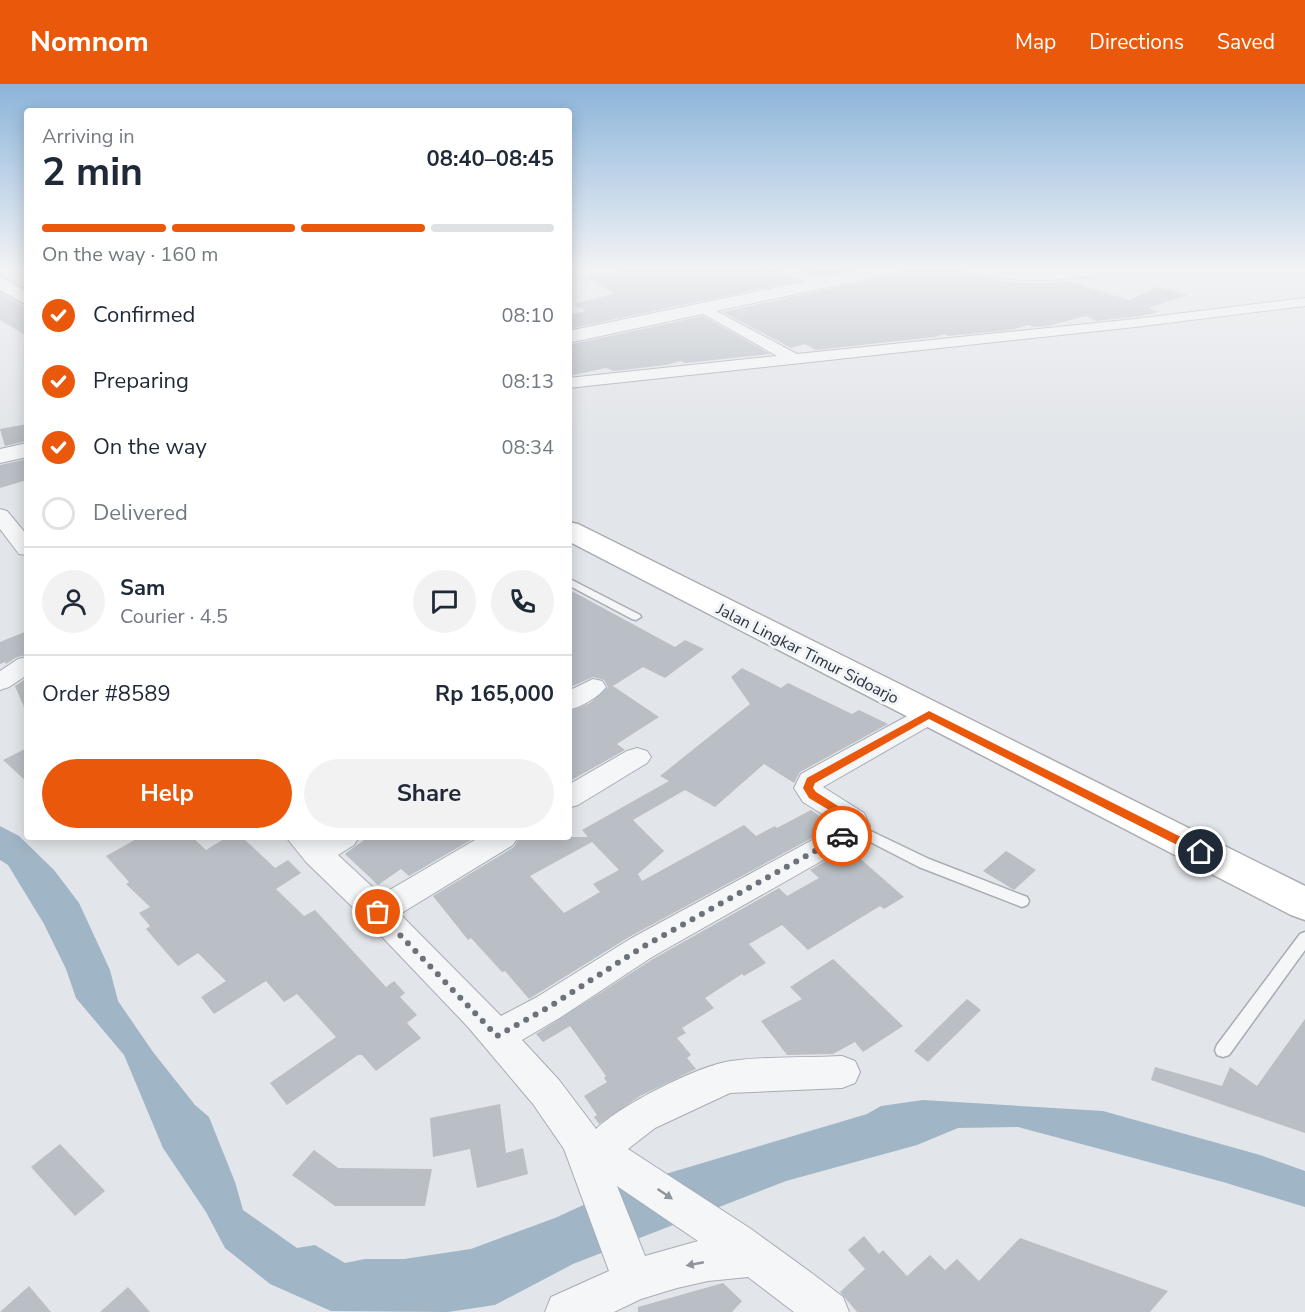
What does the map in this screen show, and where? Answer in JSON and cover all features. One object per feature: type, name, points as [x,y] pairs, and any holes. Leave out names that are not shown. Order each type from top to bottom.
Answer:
[{"type":"main road","name":"Jalan Lingkar Timur Sidoarjo","points":[[572,532],[1305,904]]},
{"type":"street","points":[[572,336],[630,324]]},
{"type":"street","points":[[732,324],[794,359]]},
{"type":"street","points":[[572,383],[1123,324]]},
{"type":"street","points":[[0,456],[24,451]]},
{"type":"street","points":[[0,515],[24,545]]},
{"type":"street","points":[[0,682],[24,666]]},
{"type":"street","points":[[572,700],[593,687]]},
{"type":"street","points":[[497,1036],[549,1007],[641,948],[854,828],[854,820],[809,792],[811,781],[929,715]]},
{"type":"street","points":[[572,796],[637,757]]},
{"type":"street","points":[[378,912],[498,840]]},
{"type":"street","points":[[321,843],[378,912],[497,1036],[546,1092],[594,1158],[629,1268]]},
{"type":"street","points":[[594,1158],[617,1134],[642,1116],[681,1096],[730,1077],[842,1072]]},
{"type":"street","points":[[594,1158],[717,1229],[778,1272],[828,1312]]},
{"type":"street","points":[[566,1312],[629,1268],[663,1270],[737,1256],[753,1256]]},
{"type":"lane","points":[[572,583],[636,617]]},
{"type":"lane","points":[[854,828],[924,863],[1022,901]]},
{"type":"lane","points":[[1223,1050],[1305,938]]},
{"type":"water","points":[[0,826],[19,836],[54,870],[79,903],[110,970],[118,1001],[153,1052],[195,1105],[209,1117],[235,1182],[243,1210],[297,1248],[315,1245],[345,1263],[365,1259],[404,1259],[471,1249],[555,1218],[625,1186],[867,1114],[881,1106],[923,1100],[1103,1111],[1260,1155],[1305,1171],[1305,1207],[1223,1182],[1018,1127],[958,1128],[917,1145],[786,1181],[573,1264],[495,1305],[448,1312],[331,1311],[270,1284],[225,1248],[206,1212],[163,1148],[124,1055],[76,998],[66,969],[44,924],[8,865],[0,860]]},
{"type":"building","points":[[7,324],[24,324],[24,334]]},
{"type":"building","points":[[572,324],[590,324],[572,328]]},
{"type":"building","points":[[664,324],[718,324],[770,354],[685,363],[681,361],[614,371],[606,368],[572,375],[572,344]]},
{"type":"building","points":[[746,324],[1054,324],[1034,327],[1029,325],[1011,330],[948,336],[945,334],[816,350],[805,344],[791,348]]},
{"type":"building","points":[[24,425],[24,442],[5,446],[0,429]]},
{"type":"building","points":[[24,460],[24,481],[0,488],[0,465]]},
{"type":"building","points":[[572,591],[675,647],[685,640],[704,649],[665,678],[643,667],[613,686],[659,717],[617,744],[625,750],[572,780],[572,710],[590,703],[608,687],[604,680],[593,677],[572,686]]},
{"type":"building","points":[[24,632],[24,656],[6,664],[5,662],[0,664],[0,642]]},
{"type":"building","points":[[742,668],[781,688],[788,683],[852,714],[859,710],[888,724],[800,772],[794,783],[764,764],[715,807],[685,790],[633,820],[664,851],[638,874],[642,881],[744,825],[756,836],[811,810],[834,826],[629,937],[529,999],[505,971],[502,972],[471,938],[468,940],[433,896],[514,847],[518,840],[572,840],[572,837],[588,837],[582,830],[669,781],[660,776],[750,704],[731,677]],"holes":[[[592,842],[619,870],[593,884],[600,892],[564,913],[530,876]]]},
{"type":"building","points":[[24,680],[24,707],[15,686]]},
{"type":"building","points":[[24,750],[24,779],[3,760]]},
{"type":"building","points":[[135,840],[195,840],[206,850],[222,840],[245,840],[275,868],[288,860],[301,873],[276,889],[304,916],[315,910],[386,987],[394,981],[405,993],[400,997],[417,1015],[407,1023],[421,1038],[376,1071],[362,1055],[358,1055],[287,1105],[270,1083],[336,1037],[297,994],[284,1002],[266,981],[214,1014],[201,997],[226,981],[198,953],[178,966],[146,929],[150,926],[139,913],[150,907],[126,884],[129,882],[106,856]]},
{"type":"building","points":[[364,840],[471,840],[409,876],[401,869],[378,885],[345,854]]},
{"type":"building","points":[[848,848],[904,897],[884,909],[880,906],[808,950],[782,925],[749,944],[766,963],[744,976],[742,974],[705,998],[714,1008],[682,1028],[686,1033],[677,1038],[691,1055],[687,1058],[696,1069],[640,1096],[599,1124],[594,1117],[597,1115],[584,1096],[607,1082],[604,1078],[606,1076],[570,1026],[543,1042],[536,1034],[653,959],[779,888],[787,896],[819,878],[810,870]]},
{"type":"building","points":[[1006,851],[1036,870],[1014,890],[983,871]]},
{"type":"building","points":[[833,959],[903,1026],[863,1052],[855,1042],[833,1054],[787,1055],[761,1021],[802,999],[790,987]]},
{"type":"building","points":[[967,999],[981,1010],[928,1062],[914,1051]]},
{"type":"building","points":[[1305,1019],[1305,1133],[1151,1080],[1155,1067],[1222,1086],[1230,1067],[1257,1086]]},
{"type":"building","points":[[500,1104],[506,1153],[523,1148],[528,1174],[477,1188],[470,1149],[433,1157],[430,1118]]},
{"type":"building","points":[[60,1144],[105,1191],[75,1216],[31,1167]]},
{"type":"building","points":[[314,1150],[338,1168],[432,1169],[425,1206],[335,1206],[292,1175]]},
{"type":"building","points":[[864,1236],[879,1254],[883,1250],[907,1276],[930,1255],[945,1270],[957,1259],[979,1281],[1020,1238],[1168,1291],[1150,1312],[857,1312],[840,1292],[865,1269],[848,1250]]},
{"type":"building","points":[[723,1283],[742,1301],[732,1312],[638,1312],[638,1307]]},
{"type":"building","points":[[29,1286],[51,1312],[0,1312]]},
{"type":"building","points":[[128,1287],[150,1312],[100,1312]]},
{"type":"way so far","points":[[378,912],[497,1036],[549,1007],[641,948],[842,836]]},
{"type":"route","points":[[842,836],[852,831],[856,823],[809,792],[808,785],[811,781],[929,715],[1201,852]]}]
